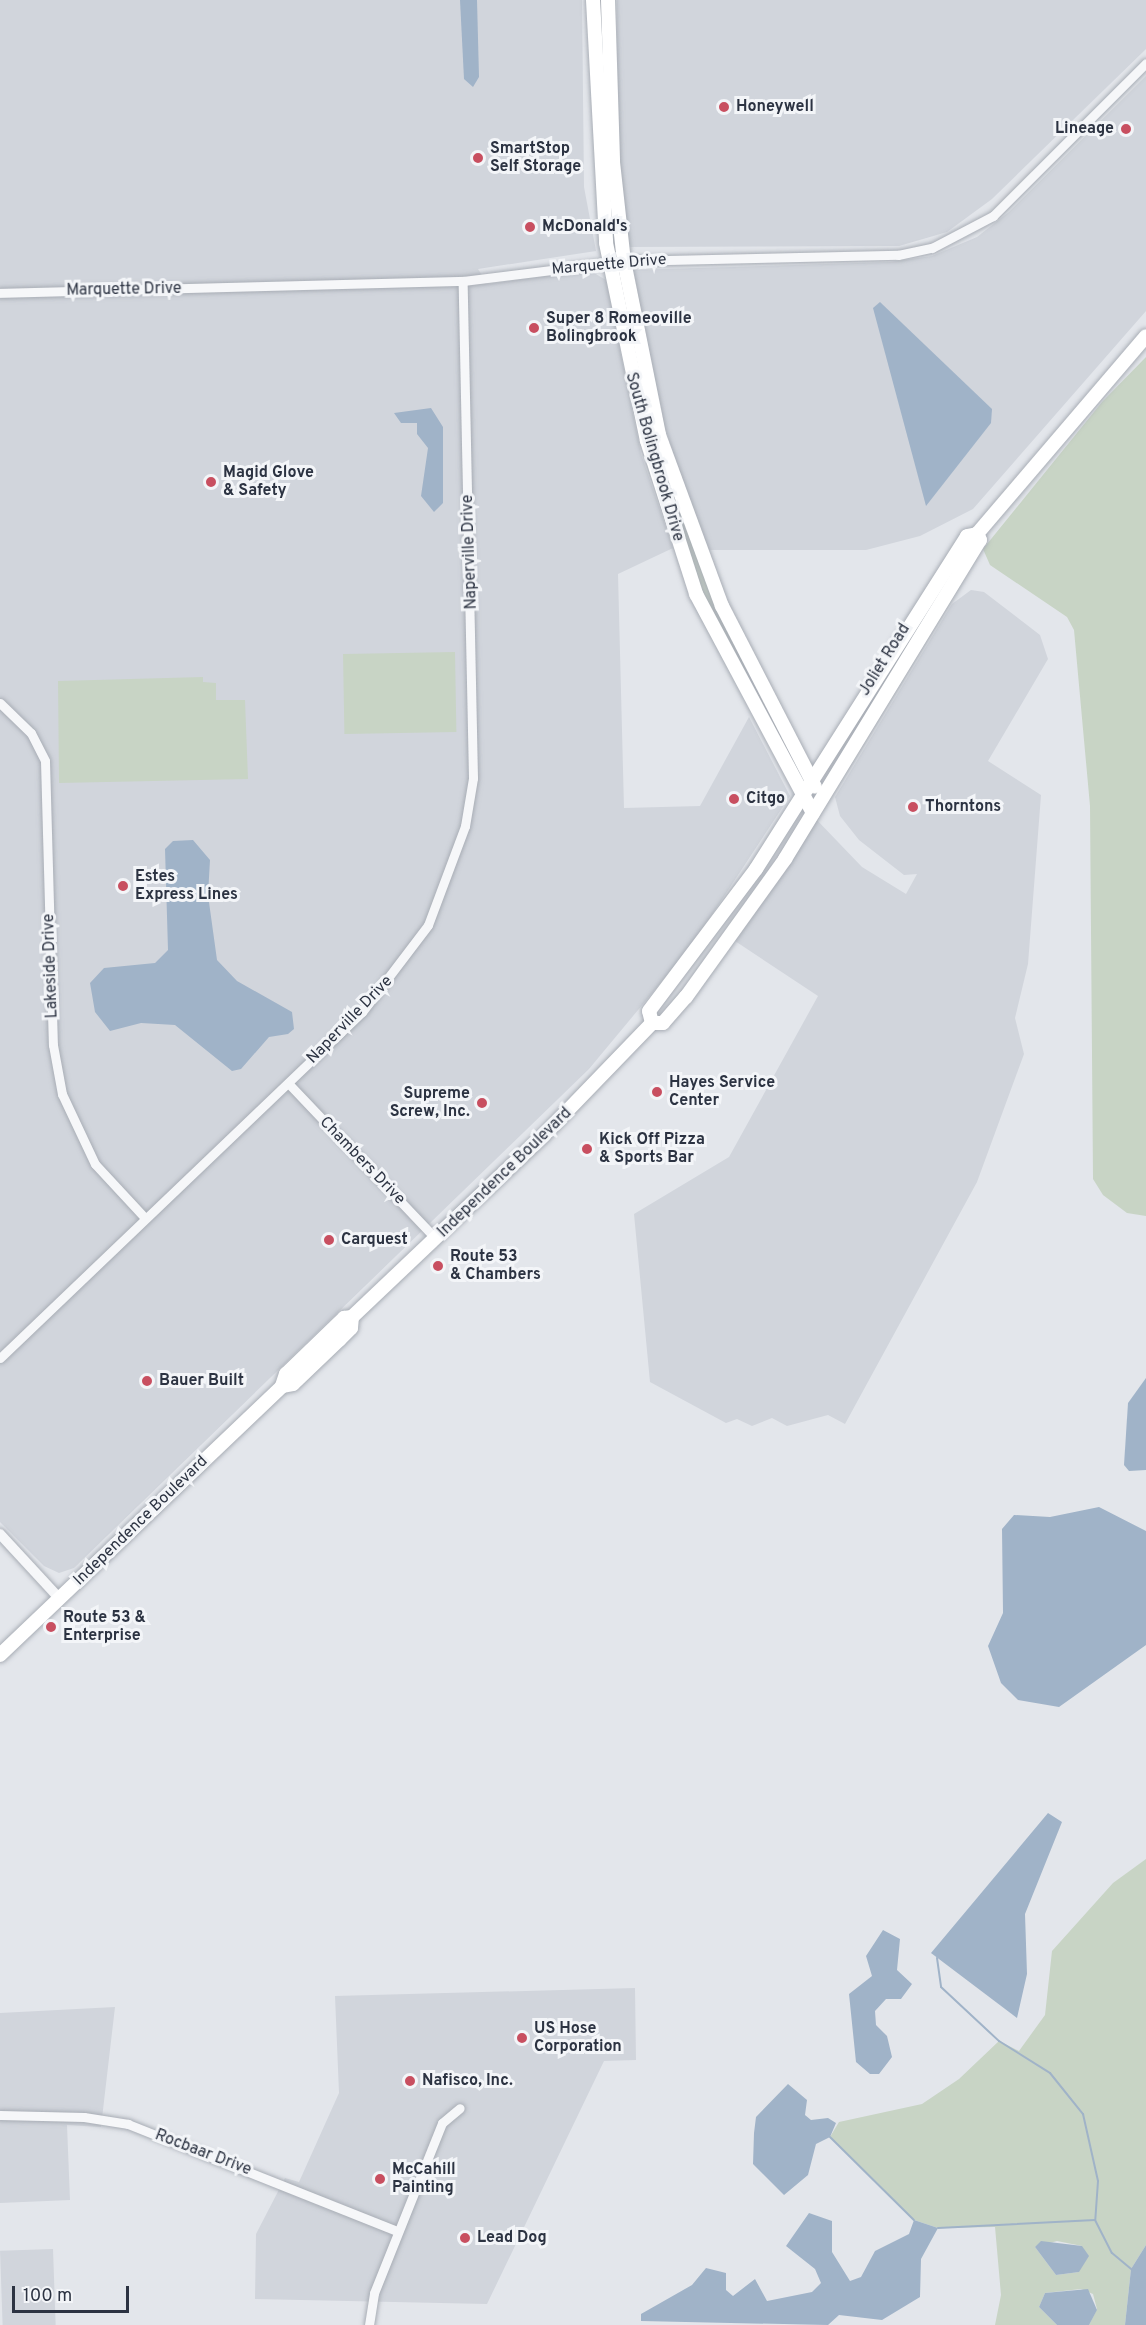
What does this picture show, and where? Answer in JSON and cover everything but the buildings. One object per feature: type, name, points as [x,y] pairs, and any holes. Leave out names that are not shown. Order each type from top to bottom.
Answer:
[{"type":"main road","name":"South Bolingbrook Drive","points":[[593,0],[609,262],[638,408],[686,567],[813,813]]},
{"type":"main road","name":"South Bolingbrook Drive","points":[[608,0],[613,162],[624,261],[645,378],[684,511],[752,671],[822,799]]},
{"type":"main road","name":"Joliet Road","points":[[802,795],[925,596],[967,536],[976,534],[1146,336]]},
{"type":"main road","name":"Joliet Road","points":[[822,799],[980,540],[976,534]]},
{"type":"main road","name":"Independence Boulevard","points":[[652,1023],[649,1011],[735,900],[802,795]]},
{"type":"main road","name":"Independence Boulevard","points":[[0,1655],[282,1386],[286,1374],[344,1318],[352,1317],[436,1239],[652,1023],[663,1023],[715,959],[822,799]]},
{"type":"street","name":"Marquette Drive","points":[[0,293],[463,281],[609,262],[876,256],[932,249],[993,216],[1146,63]]},
{"type":"street","name":"Naperville Drive","points":[[0,1358],[288,1083],[399,967],[428,926],[465,826],[475,740],[463,281]]},
{"type":"street","name":"Lakeside Drive","points":[[0,703],[32,733],[45,762],[53,1045],[62,1094],[95,1164],[145,1218]]},
{"type":"street","name":"Chambers Drive","points":[[288,1083],[436,1239]]},
{"type":"street","points":[[0,1534],[60,1599]]},
{"type":"street","points":[[369,2325],[374,2293],[442,2123],[460,2108]]},
{"type":"street","name":"Rocbaar Drive","points":[[0,2115],[49,2114],[128,2124],[397,2231]]},
{"type":"shaded area","points":[[0,0],[582,0],[584,187],[596,251],[478,269],[488,284],[589,270],[606,280],[641,454],[673,548],[618,574],[624,808],[700,806],[749,717],[790,796],[692,945],[589,1069],[74,1568],[59,1573],[44,1566],[0,1522]]},
{"type":"shaded area","points":[[617,0],[1146,0],[1146,49],[992,199],[947,232],[899,246],[628,247],[618,162]]},
{"type":"shaded area","points":[[1146,76],[1146,311],[973,509],[920,536],[866,550],[704,550],[655,396],[630,270],[890,262],[932,256],[977,237],[1009,212]]},
{"type":"shaded area","points":[[971,590],[984,592],[1040,635],[1048,659],[988,761],[1041,795],[1028,964],[1015,1018],[1024,1054],[977,1182],[845,1424],[828,1415],[787,1426],[772,1418],[752,1426],[737,1419],[726,1423],[650,1382],[634,1214],[729,1157],[818,996],[732,939],[814,817],[862,867],[906,894],[917,874],[904,875],[859,840],[840,816],[835,797],[952,604]]},
{"type":"shaded area","points":[[635,1988],[636,2060],[604,2061],[487,2304],[255,2299],[256,2234],[285,2178],[299,2182],[339,2093],[335,1996]]},
{"type":"shaded area","points":[[115,2007],[101,2127],[67,2125],[70,2200],[0,2203],[0,2013]]},
{"type":"shaded area","points":[[53,2249],[56,2325],[3,2325],[0,2251]]},
{"type":"green space","points":[[625,321],[672,491],[752,685],[700,590],[665,489]]},
{"type":"green space","points":[[1146,357],[1146,1216],[1127,1213],[1103,1195],[1093,1179],[1090,806],[1074,630],[1067,617],[990,565],[983,549],[1102,402]]},
{"type":"green space","points":[[455,652],[456,732],[344,734],[343,654]]},
{"type":"green space","points":[[203,677],[203,682],[216,683],[216,700],[245,700],[248,779],[59,783],[58,681]]},
{"type":"green space","points":[[1146,1859],[1146,2245],[1131,2269],[1125,2325],[1089,2325],[1097,2309],[1093,2294],[1081,2289],[1045,2293],[1039,2307],[1057,2325],[995,2325],[1001,2295],[995,2227],[938,2228],[914,2220],[830,2137],[839,2122],[922,2104],[959,2079],[999,2041],[1019,2051],[1045,2015],[1052,1951],[1113,1883]],"holes":[[[1057,2241],[1082,2246],[1079,2272],[1056,2275],[1035,2247]]]},
{"type":"water","points":[[460,0],[477,0],[479,77],[473,87],[464,79]]},
{"type":"water","points":[[880,302],[992,409],[991,423],[926,506],[873,308]]},
{"type":"water","points":[[431,408],[443,427],[443,503],[434,512],[421,496],[428,448],[417,434],[417,423],[401,423],[394,413]]},
{"type":"water","points":[[193,840],[210,860],[208,895],[217,960],[237,981],[292,1012],[294,1029],[288,1034],[269,1037],[241,1069],[232,1071],[175,1025],[141,1023],[110,1031],[95,1012],[90,983],[104,968],[155,963],[168,950],[165,849],[173,841]]},
{"type":"water","points":[[1146,1378],[1146,1470],[1129,1471],[1124,1465],[1128,1403]]},
{"type":"water","points":[[1099,1507],[1146,1531],[1146,1645],[1059,1707],[1018,1700],[1001,1683],[988,1646],[1003,1613],[1002,1529],[1014,1515],[1050,1517]]},
{"type":"water","points":[[1048,1813],[1062,1822],[1025,1914],[1027,1974],[1017,2018],[931,1953]]},
{"type":"water","points":[[883,1930],[900,1939],[897,1970],[912,1984],[901,1999],[886,1999],[875,2011],[876,2025],[887,2036],[892,2057],[879,2074],[870,2074],[856,2062],[849,1994],[872,1976],[866,1956]]},
{"type":"water","points":[[788,2084],[807,2100],[805,2115],[811,2120],[828,2118],[836,2123],[830,2137],[816,2144],[808,2175],[784,2195],[753,2164],[754,2133],[756,2117]]},
{"type":"water","points":[[809,2213],[832,2221],[832,2252],[850,2281],[861,2277],[875,2251],[909,2234],[914,2220],[938,2228],[921,2259],[920,2297],[882,2320],[839,2315],[828,2325],[641,2321],[641,2314],[692,2285],[706,2268],[726,2273],[726,2290],[733,2296],[755,2279],[767,2301],[812,2292],[821,2283],[815,2269],[786,2246]]},
{"type":"water","points":[[1041,2241],[1082,2246],[1089,2256],[1079,2272],[1056,2275],[1035,2247]]},
{"type":"water","points":[[1146,2245],[1146,2325],[1125,2325],[1131,2269]]},
{"type":"water","points":[[1088,2289],[1097,2310],[1089,2325],[1057,2325],[1039,2307],[1045,2293]]},
{"type":"waterway","points":[[937,1958],[941,1987],[999,2041],[1050,2073],[1083,2114],[1098,2181],[1095,2220]]},
{"type":"waterway","points":[[830,2137],[914,2220]]},
{"type":"waterway","points":[[1095,2220],[1112,2253],[1131,2269]]},
{"type":"waterway","points":[[938,2228],[1095,2220]]},
{"type":"place","name":"Honeywell","points":[[724,107]]},
{"type":"place","name":"Lineage","points":[[1126,129]]},
{"type":"place","name":"SmartStop Self Storage","points":[[478,158]]},
{"type":"place","name":"McDonald's","points":[[530,227]]},
{"type":"place","name":"Super 8 Romeoville Bolingbrook","points":[[534,328]]},
{"type":"place","name":"Magid Glove & Safety","points":[[211,482]]},
{"type":"place","name":"Citgo","points":[[734,799]]},
{"type":"place","name":"Thorntons","points":[[913,807]]},
{"type":"place","name":"Estes Express Lines","points":[[123,886]]},
{"type":"place","name":"Hayes Service Center","points":[[657,1092]]},
{"type":"place","name":"Supreme Screw, Inc.","points":[[482,1103]]},
{"type":"place","name":"Kick Off Pizza & Sports Bar","points":[[587,1149]]},
{"type":"place","name":"Carquest","points":[[329,1240]]},
{"type":"place","name":"Route 53 & Chambers","points":[[438,1266]]},
{"type":"place","name":"Bauer Built","points":[[147,1381]]},
{"type":"place","name":"Route 53 & Enterprise","points":[[51,1627]]},
{"type":"place","name":"US Hose Corporation","points":[[522,2038]]},
{"type":"place","name":"Nafisco, Inc.","points":[[410,2081]]},
{"type":"place","name":"McCahill Painting","points":[[380,2179]]},
{"type":"place","name":"Lead Dog","points":[[465,2238]]}]
